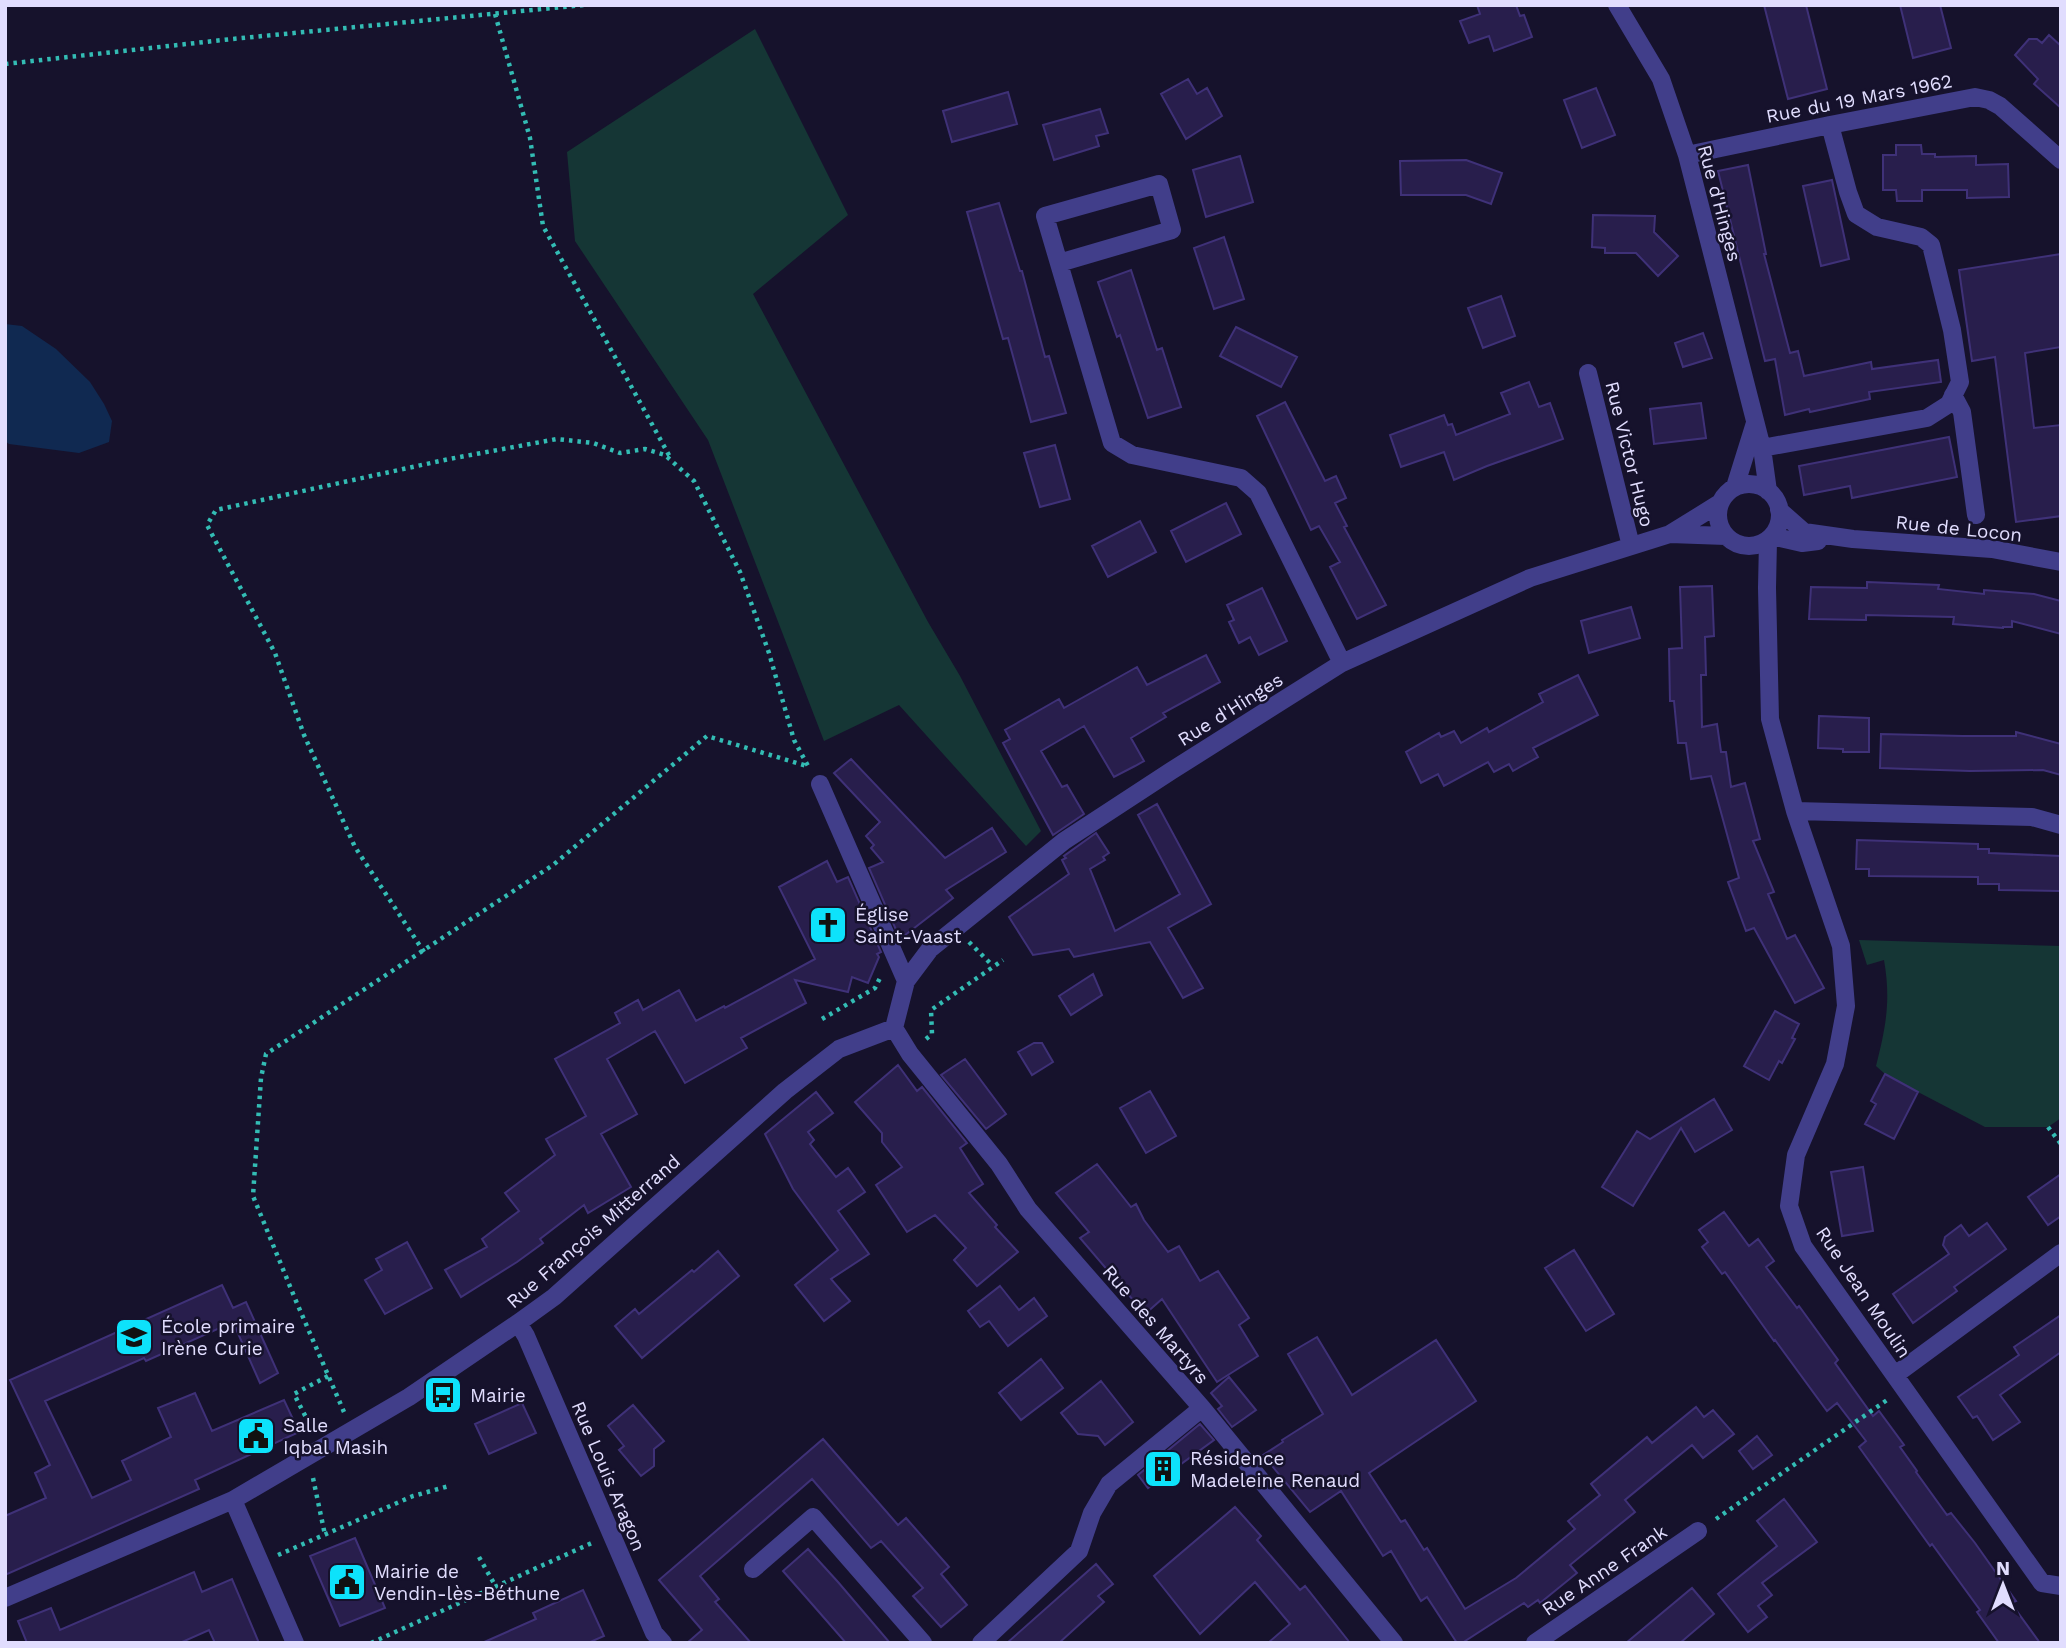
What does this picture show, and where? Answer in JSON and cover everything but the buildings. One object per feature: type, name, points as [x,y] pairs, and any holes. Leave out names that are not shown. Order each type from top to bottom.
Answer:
[{"type":"street","name":"Rue d'Hinges","points":[[1617,5],[1661,79],[1687,155],[1762,448],[1768,491]]},
{"type":"street","name":"Rue du 19 Mars 1962","points":[[1687,155],[1975,97],[2000,106],[2061,160]]},
{"type":"street","points":[[1762,448],[1927,418],[1949,404],[1960,382],[1952,330],[1931,245],[1922,237],[1877,227],[1856,214],[1847,192],[1830,125]]},
{"type":"street","points":[[1059,263],[1172,230],[1159,184],[1045,216],[1112,443],[1132,455],[1241,478],[1258,493],[1342,663]]},
{"type":"street","name":"Rue Victor Hugo","points":[[1588,373],[1631,546]]},
{"type":"street","points":[[1953,396],[1962,412],[1976,515]]},
{"type":"street","points":[[1735,487],[1755,423]]},
{"type":"street","points":[[1758,486],[1768,491],[1779,510],[1779,524],[1770,538],[1757,545],[1734,543],[1720,526],[1720,503],[1735,487],[1758,486]]},
{"type":"street","name":"Rue d'Hinges","points":[[894,1028],[906,981],[930,949],[1064,841],[1342,663],[1530,578],[1670,534],[1720,503]]},
{"type":"street","name":"Rue de Locon","points":[[1779,510],[1804,532],[1853,539],[1992,550],[2061,562]]},
{"type":"street","name":"Rue d'Hinges","points":[[1670,534],[1726,536]]},
{"type":"street","name":"Rue de Locon","points":[[1770,538],[1802,543],[1853,539]]},
{"type":"street","name":"Rue Jean Moulin","points":[[1770,538],[1767,588],[1770,719],[1796,811],[1841,946],[1846,1006],[1835,1065],[1796,1155],[1789,1206],[1803,1246],[2042,1583],[2061,1586]]},
{"type":"street","name":"Rue Jean Moulin","points":[[1745,546],[1767,588]]},
{"type":"street","points":[[820,784],[906,981]]},
{"type":"street","points":[[1796,811],[2032,817],[2061,825]]},
{"type":"street","name":"Rue des Martyrs","points":[[894,1028],[910,1054],[999,1164],[1028,1209],[1202,1408],[1394,1643]]},
{"type":"street","name":"Rue François Mitterrand","points":[[5,1598],[233,1500],[409,1397],[554,1297],[785,1091],[839,1049],[894,1028]]},
{"type":"street","points":[[1900,1382],[2061,1253]]},
{"type":"street","name":"Rue Louis Aragon","points":[[519,1323],[654,1633],[663,1643]]},
{"type":"street","points":[[981,1643],[1079,1551],[1092,1513],[1110,1484],[1202,1408]]},
{"type":"street","points":[[233,1500],[295,1643]]},
{"type":"street","points":[[752,1569],[813,1517],[923,1643]]},
{"type":"street","name":"Rue Anne Frank","points":[[1535,1643],[1698,1531]]},
{"type":"path","points":[[5,64],[584,5]]},
{"type":"path","points":[[495,14],[530,138],[543,226],[672,460]]},
{"type":"path","points":[[424,951],[355,847],[304,735],[275,653],[207,525],[216,510],[449,459],[557,439],[593,443],[620,453],[645,449],[665,455],[694,481],[740,572],[769,653],[794,740],[820,784]]},
{"type":"path","points":[[352,1429],[253,1196],[261,1078],[266,1054],[553,865],[707,736],[809,767]]},
{"type":"path","points":[[956,929],[993,966]]},
{"type":"path","points":[[822,1019],[875,988],[894,953]]},
{"type":"path","points":[[910,1054],[932,1034],[931,1010],[1003,960]]},
{"type":"path","points":[[2048,1127],[2061,1144]]},
{"type":"path","points":[[325,1535],[312,1474],[296,1441],[314,1432],[293,1394],[328,1376]]},
{"type":"path","points":[[1698,1531],[1900,1382]]},
{"type":"path","points":[[261,1564],[413,1496],[449,1486]]},
{"type":"path","points":[[371,1643],[611,1535]]},
{"type":"path","points":[[479,1557],[496,1587]]},
{"type":"green space","points":[[755,29],[848,215],[753,294],[1041,831],[1026,846],[899,705],[824,741],[708,440],[575,241],[567,152]]},
{"type":"green space","points":[[1859,940],[2061,946],[2061,1118],[2048,1127],[1985,1127],[1885,1074],[1876,1066],[1886,1013],[1884,960],[1867,965]]},
{"type":"water","points":[[5,324],[22,326],[56,349],[90,382],[112,421],[109,442],[79,453],[9,444],[5,441]]},
{"type":"place","name":"Église Saint-Vaast","points":[[828,925]]},
{"type":"place","name":"École primaire Irène Curie","points":[[134,1337]]},
{"type":"place","name":"Mairie","points":[[443,1395]]},
{"type":"place","name":"Salle Iqbal Masih","points":[[256,1436]]},
{"type":"place","name":"Résidence Madeleine Renaud","points":[[1163,1469]]},
{"type":"place","name":"Mairie de Vendin-lès-Béthune","points":[[347,1582]]}]
